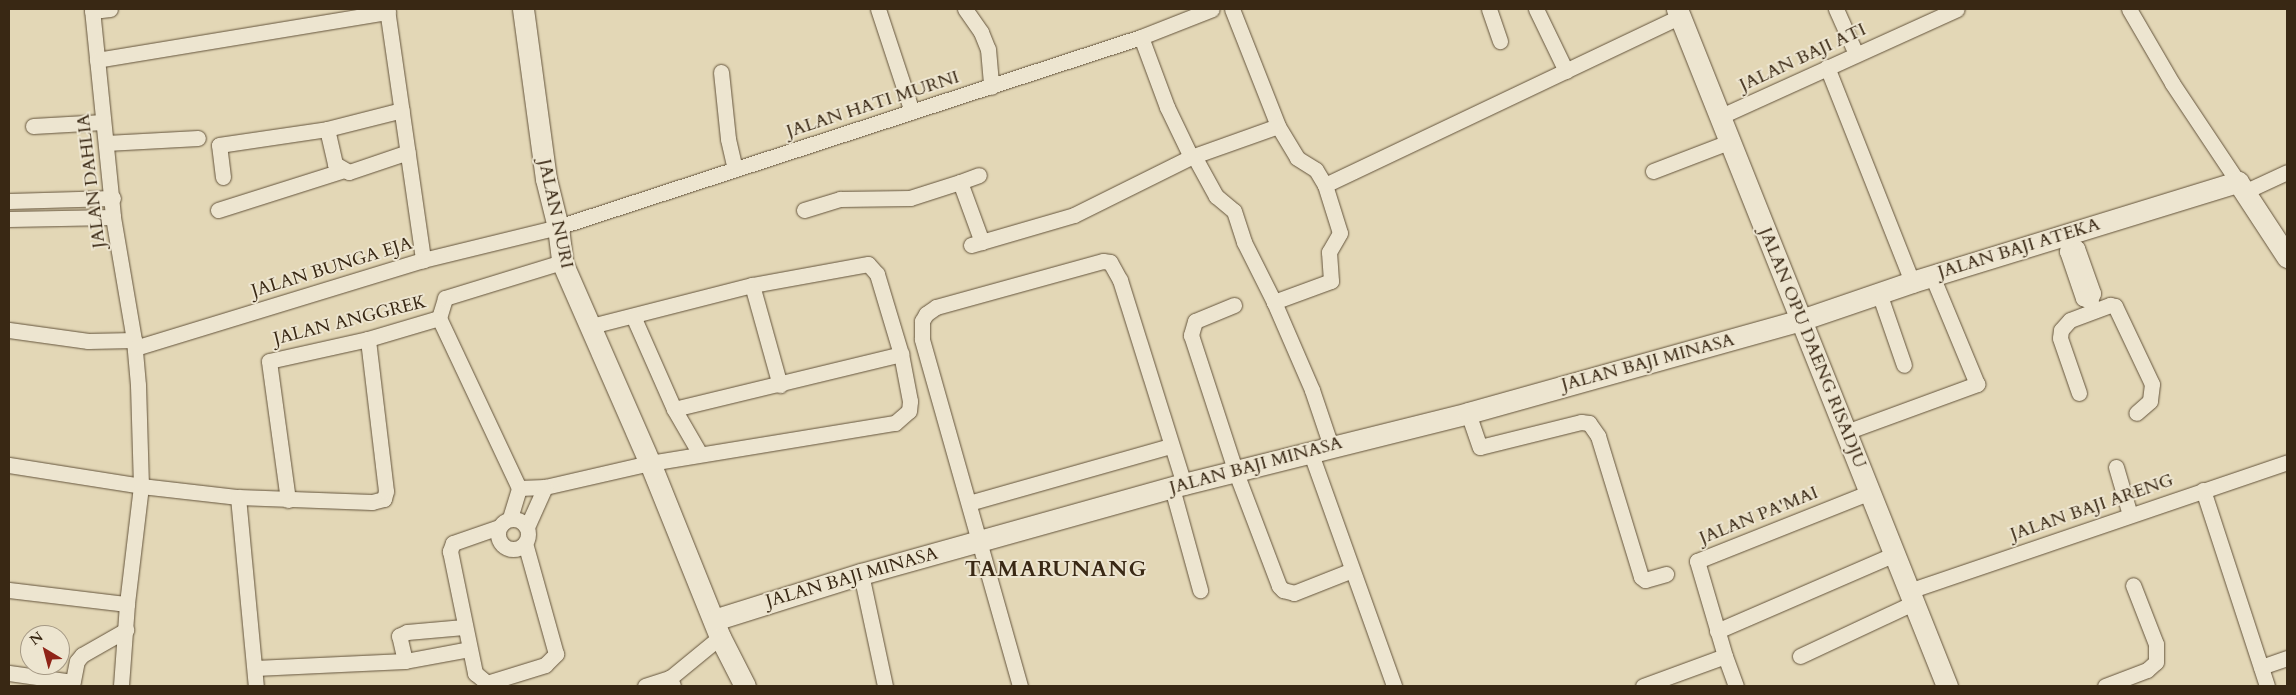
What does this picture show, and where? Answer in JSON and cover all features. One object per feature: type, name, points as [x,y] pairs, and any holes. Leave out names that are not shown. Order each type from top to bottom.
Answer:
[{"type":"street","points":[[92,10],[110,9]]},
{"type":"street","name":"JALAN NURI","points":[[523,9],[546,178],[550,229],[562,262],[650,462],[717,628],[745,686]]},
{"type":"street","points":[[878,9],[912,112]]},
{"type":"street","points":[[965,9],[981,32],[988,50],[991,87]]},
{"type":"street","name":"JALAN HATI MURNI","points":[[550,229],[1142,37],[1212,9]]},
{"type":"street","points":[[1232,9],[1278,126],[1297,158],[1316,170],[1325,185],[1340,233],[1330,252],[1332,281],[1274,302]]},
{"type":"street","points":[[1489,9],[1500,41]]},
{"type":"street","points":[[1536,9],[1566,71]]},
{"type":"street","points":[[1836,9],[1856,54]]},
{"type":"street","name":"JALAN BAJI ATI","points":[[1719,117],[1957,9]]},
{"type":"street","points":[[2129,9],[2172,83],[2287,257]]},
{"type":"street","name":"JALAN DAHLIA","points":[[92,10],[103,122],[114,198],[113,217],[134,344],[141,486],[126,604],[126,630],[121,686]]},
{"type":"street","points":[[97,60],[387,10],[423,260]]},
{"type":"street","points":[[1325,185],[1566,71],[1679,13]]},
{"type":"street","name":"JALAN OPU DAENG RISADJU","points":[[1679,13],[1947,686]]},
{"type":"street","points":[[1142,37],[1167,107],[1216,196],[1234,211],[1244,242],[1274,302],[1312,390],[1320,448],[1352,570],[1394,686]]},
{"type":"street","points":[[1827,67],[1912,282]]},
{"type":"street","points":[[721,72],[728,139],[736,169]]},
{"type":"street","points":[[223,177],[219,145],[327,129],[402,110]]},
{"type":"street","points":[[33,126],[103,122]]},
{"type":"street","points":[[960,182],[977,243],[1074,215],[1193,157],[1278,126]]},
{"type":"street","points":[[327,129],[335,164],[349,172],[408,152]]},
{"type":"street","points":[[106,143],[198,138]]},
{"type":"street","points":[[1653,171],[1729,142]]},
{"type":"street","points":[[218,210],[344,170]]},
{"type":"street","points":[[2241,187],[2287,172]]},
{"type":"street","points":[[804,210],[840,199],[910,198],[978,175]]},
{"type":"street","name":"JALAN BAJI ATEKA","points":[[1801,320],[1912,282],[2069,239],[2241,187]]},
{"type":"street","points":[[9,201],[114,198]]},
{"type":"street","points":[[54,200],[55,218]]},
{"type":"street","points":[[9,219],[113,217]]},
{"type":"street","name":"JALAN BUNGA EJA","points":[[9,330],[88,341],[134,344],[423,260],[550,229]]},
{"type":"street","points":[[2069,239],[2077,248],[2093,293],[2092,306]]},
{"type":"street","points":[[1020,686],[922,339],[922,321],[936,307],[1103,261],[1110,262],[1120,280],[1170,446],[1200,590]]},
{"type":"street","points":[[439,318],[445,298],[562,262]]},
{"type":"street","points":[[520,546],[503,546],[498,529],[519,488],[545,487],[650,462],[895,423],[905,418],[910,401],[901,354],[876,274],[868,264],[752,285],[591,326]]},
{"type":"street","points":[[1846,432],[1977,384],[1932,276]]},
{"type":"street","points":[[752,285],[780,385]]},
{"type":"street","points":[[1880,293],[1904,365]]},
{"type":"street","points":[[1234,305],[1195,321],[1191,334],[1236,470],[1282,590],[1294,593],[1352,570]]},
{"type":"street","points":[[2079,394],[2060,338],[2064,325],[2092,306],[2110,305],[2119,312],[2152,384],[2150,401],[2136,413]]},
{"type":"street","points":[[633,316],[674,409],[700,454]]},
{"type":"street","name":"JALAN ANGGREK","points":[[288,500],[269,361],[368,339],[439,318],[519,488]]},
{"type":"street","name":"JALAN BAJI MINASA","points":[[717,628],[861,574],[1236,470],[1468,413],[1801,320]]},
{"type":"street","points":[[9,466],[141,486],[238,498],[372,502],[384,498],[386,491],[368,339]]},
{"type":"street","points":[[674,409],[780,385],[901,354]]},
{"type":"street","points":[[1468,413],[1480,447],[1581,422],[1588,423],[1598,436],[1641,576],[1645,580],[1666,574]]},
{"type":"street","points":[[969,504],[1170,446]]},
{"type":"street","name":"JALAN BAJI ARENG","points":[[1800,656],[1911,597],[2130,515],[2287,462]]},
{"type":"street","points":[[2116,467],[2130,515]]},
{"type":"street","points":[[520,546],[528,536],[527,527],[545,487]]},
{"type":"street","points":[[2202,490],[2267,686]]},
{"type":"street","name":"JALAN PA'MAI","points":[[1736,686],[1697,562],[1870,492]]},
{"type":"street","points":[[238,498],[256,686]]},
{"type":"street","points":[[520,546],[529,559],[556,654],[545,665],[492,683],[483,682],[475,673],[469,650],[451,547],[458,541],[520,520],[527,527]]},
{"type":"street","points":[[1718,631],[1895,554]]},
{"type":"street","points":[[861,574],[885,686]]},
{"type":"street","points":[[2105,686],[2147,670],[2156,662],[2156,644],[2133,585]]},
{"type":"street","points":[[9,590],[126,604]]},
{"type":"street","points":[[405,661],[399,636],[408,632],[464,626]]},
{"type":"street","points":[[645,686],[671,682],[717,628]]},
{"type":"street","points":[[9,673],[72,684],[77,662],[88,650],[126,630]]},
{"type":"street","points":[[255,668],[405,661],[469,650]]},
{"type":"street","points":[[1643,686],[1725,656]]},
{"type":"street","points":[[2261,667],[2287,658]]},
{"type":"district","name":"TAMARUNANG","points":[[1056,570]]}]
